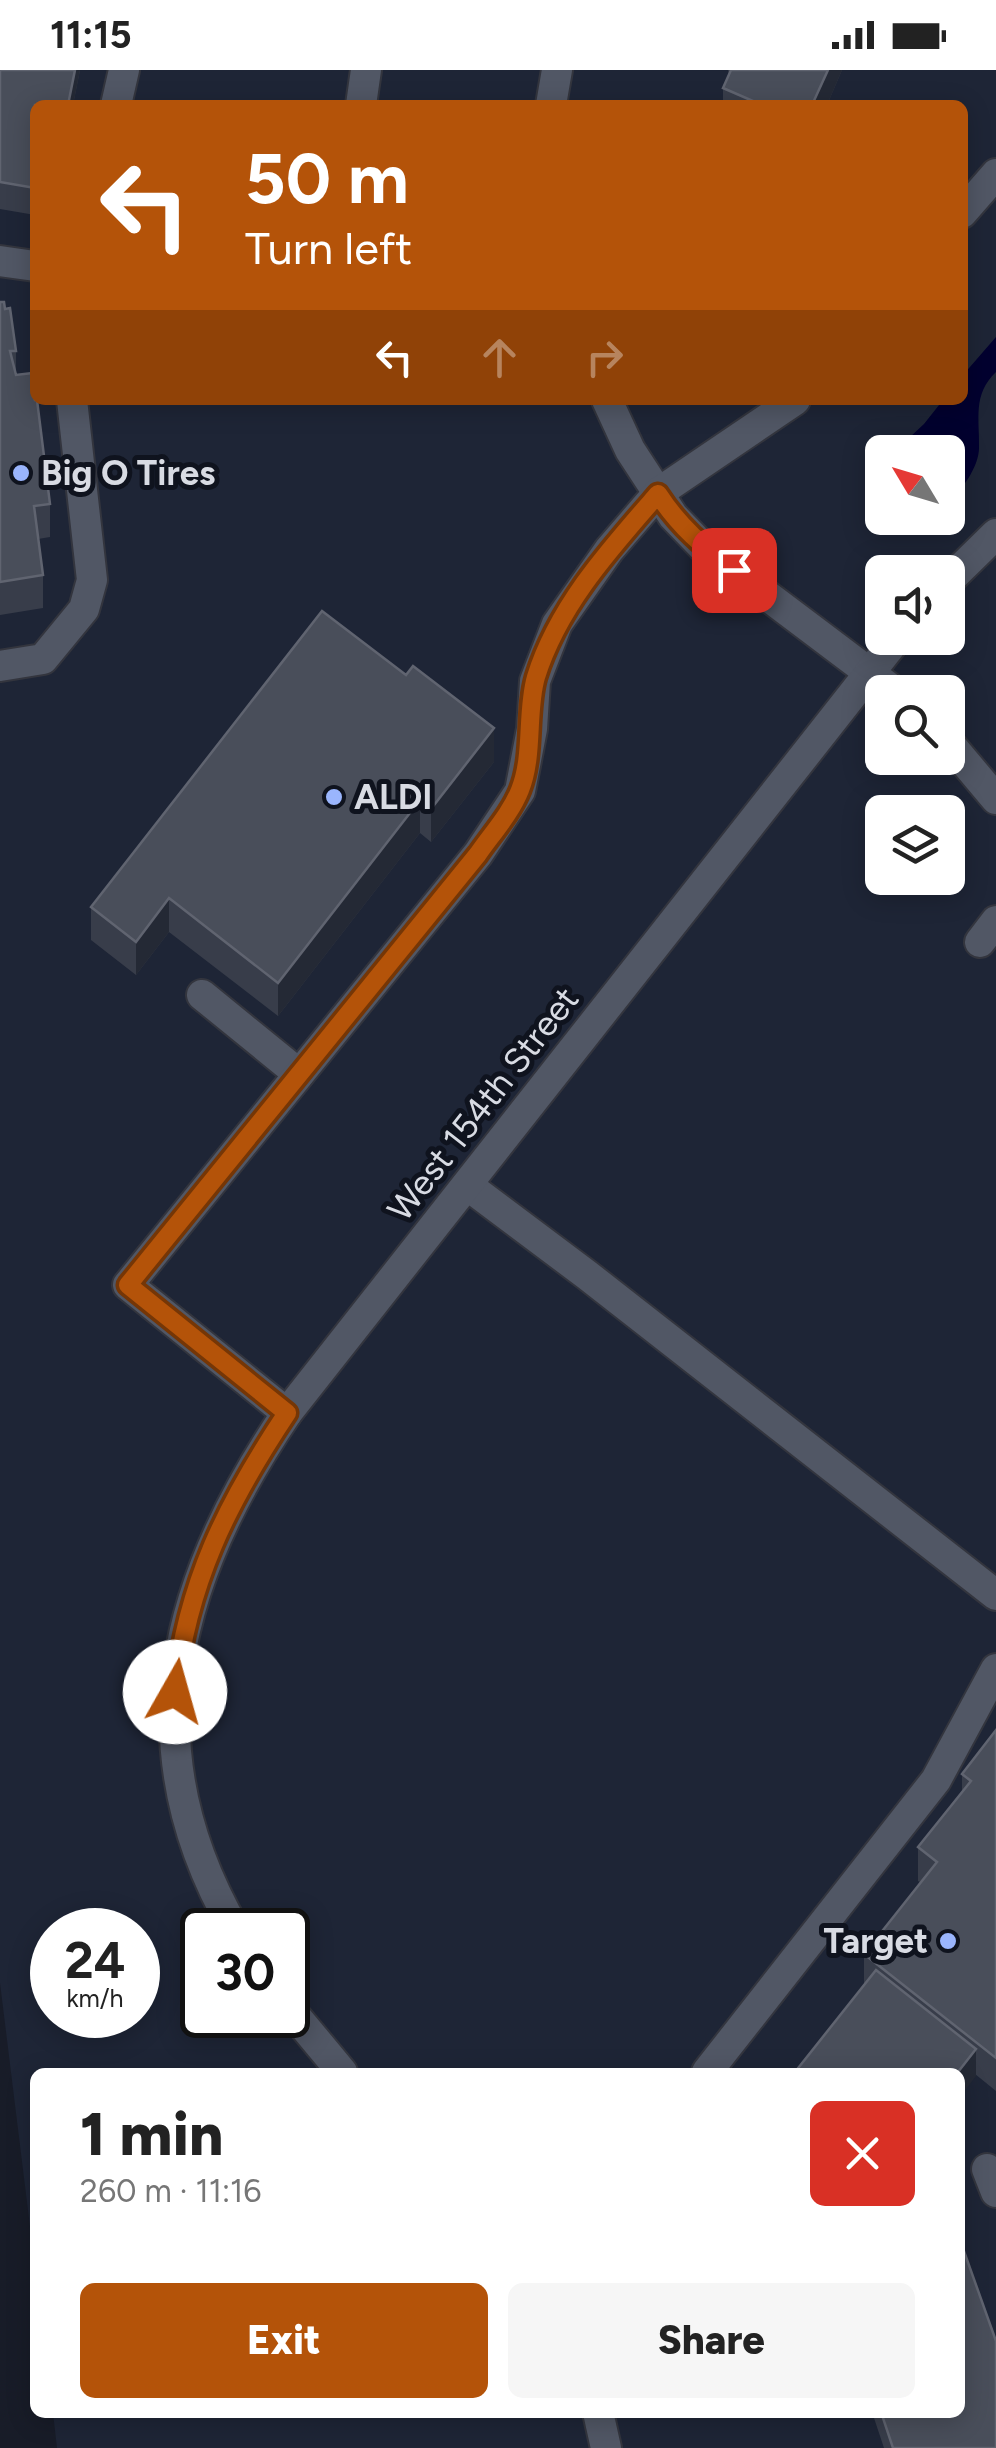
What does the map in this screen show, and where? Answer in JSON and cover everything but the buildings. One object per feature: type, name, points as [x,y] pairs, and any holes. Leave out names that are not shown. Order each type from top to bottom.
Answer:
[{"type":"street","points":[[117,100],[124,70]]},
{"type":"street","points":[[362,100],[366,70]]},
{"type":"street","points":[[552,100],[557,70]]},
{"type":"street","points":[[968,207],[996,174]]},
{"type":"street","points":[[0,260],[30,265]]},
{"type":"street","points":[[0,666],[44,659],[84,608],[92,580],[73,405]]},
{"type":"street","points":[[609,405],[630,450],[672,516],[704,548],[875,675]]},
{"type":"street","points":[[287,1413],[128,1285],[478,854],[520,791],[532,730],[535,681],[557,624],[609,550],[658,494],[788,405]]},
{"type":"street","points":[[965,565],[996,534]]},
{"type":"street","name":"West 154th Street","points":[[224,1908],[202,1864],[184,1807],[176,1749],[175,1692],[180,1646],[196,1584],[220,1523],[287,1413],[883,655]]},
{"type":"street","points":[[965,763],[996,800]]},
{"type":"street","points":[[202,995],[299,1074]]},
{"type":"street","points":[[467,1186],[996,1595]]},
{"type":"street","points":[[710,2068],[936,1780],[996,1668]]},
{"type":"street","points":[[310,2033],[339,2068]]},
{"type":"street","points":[[599,2418],[606,2448]]},
{"type":"shaded area","points":[[0,70],[996,70],[996,2448],[57,2448],[54,2418],[965,2418],[965,2068],[30,2068],[30,2226],[0,1983]]},
{"type":"shaded area","points":[[996,337],[996,372],[980,399],[978,455],[965,482],[965,435],[912,435],[939,405],[968,405],[968,369]]},
{"type":"place","name":"Big O Tires","points":[[21,473]]},
{"type":"place","name":"ALDI","points":[[334,797]]},
{"type":"place","name":"Target","points":[[948,1941]]},
{"type":"route","points":[[175,1692],[180,1646],[196,1584],[220,1523],[287,1413],[128,1285],[478,854],[520,791],[532,730],[535,681],[557,624],[609,550],[658,494],[672,516],[704,548],[734,570]]}]
